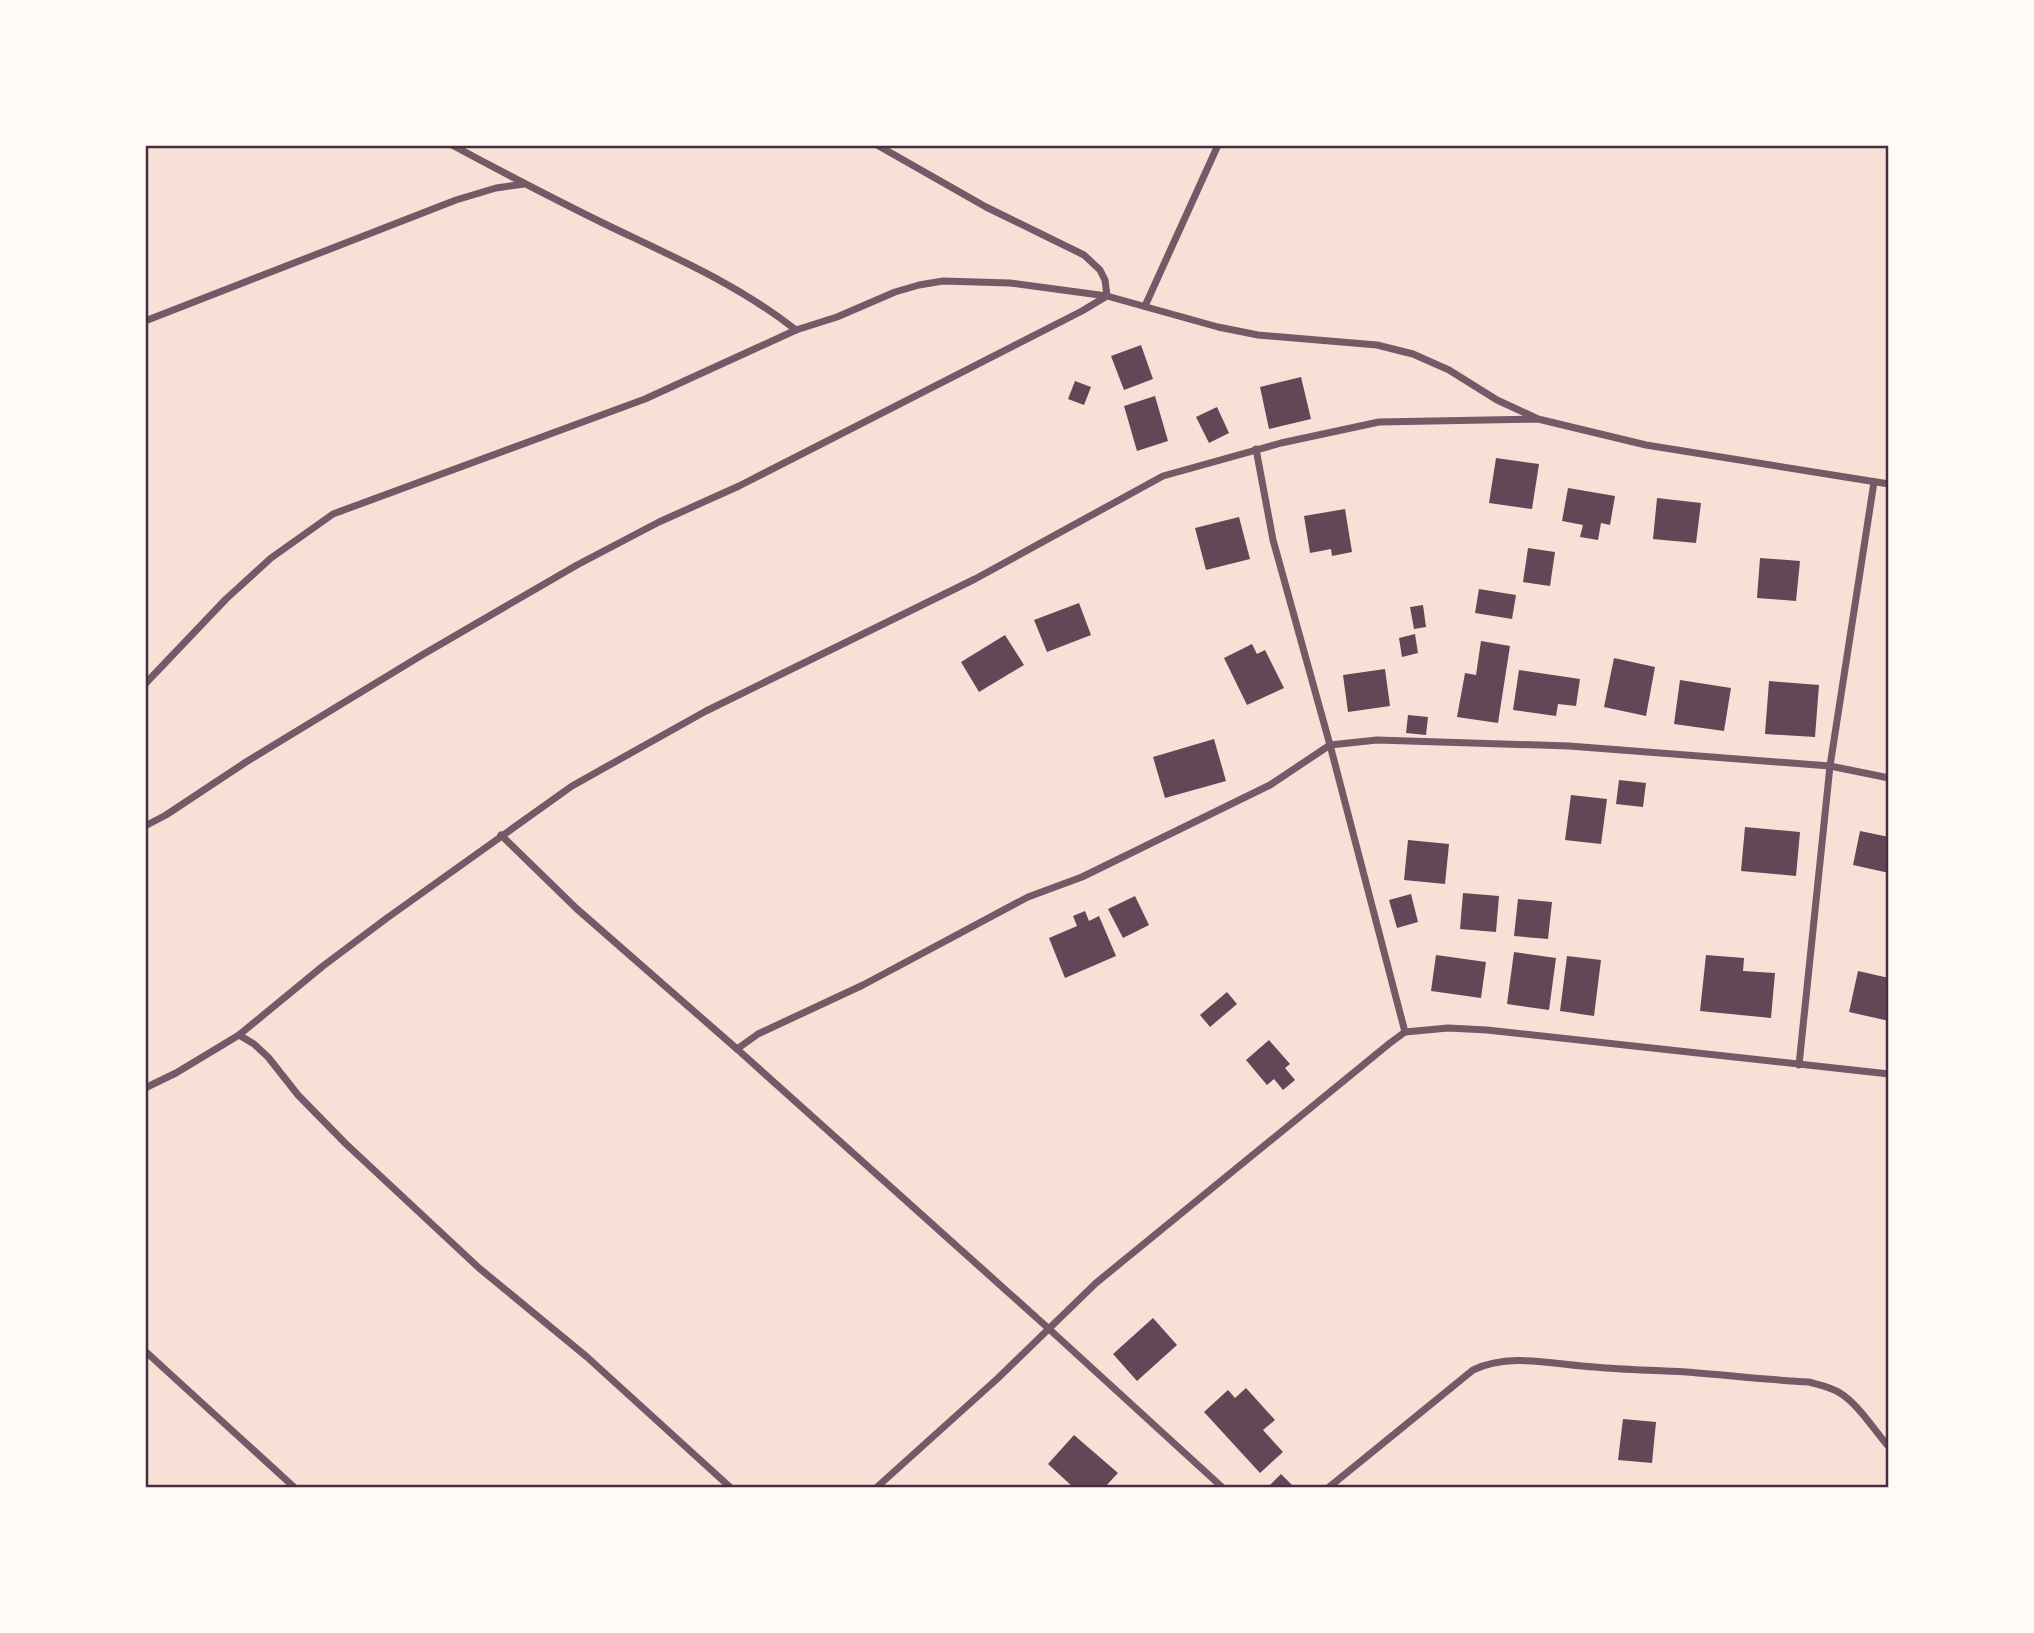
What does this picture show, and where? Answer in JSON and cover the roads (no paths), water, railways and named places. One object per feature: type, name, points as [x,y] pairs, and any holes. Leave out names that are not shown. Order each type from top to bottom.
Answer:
[{"type":"street","points":[[452,145],[524,184],[712,275],[769,309],[796,330]]},
{"type":"street","points":[[877,145],[986,208],[1084,255],[1100,270],[1105,280],[1107,296]]},
{"type":"street","points":[[1145,306],[1218,145]]},
{"type":"street","points":[[145,321],[456,200],[496,188],[524,184]]},
{"type":"street","points":[[145,684],[253,574],[333,514],[646,399],[796,330],[837,317],[895,292],[943,281],[1010,283],[1107,296],[1218,327],[1258,335],[1365,343],[1413,354],[1449,370],[1497,400],[1538,419],[1646,445],[1889,484]]},
{"type":"street","points":[[145,826],[432,649],[577,565],[1082,312],[1107,296]]},
{"type":"street","points":[[145,1088],[176,1073],[239,1035],[323,966],[500,835],[572,786],[706,711],[975,579],[1163,476],[1256,449],[1379,422],[1538,419]]},
{"type":"street","points":[[1256,449],[1273,540],[1405,1032]]},
{"type":"street","points":[[1799,1065],[1830,766],[1874,482]]},
{"type":"street","points":[[737,1049],[758,1034],[863,985],[1028,897],[1082,877],[1270,785],[1330,745],[1377,740],[1583,747],[1830,766],[1889,778]]},
{"type":"street","points":[[500,835],[561,895],[737,1049],[1223,1488]]},
{"type":"street","points":[[876,1488],[997,1379],[1096,1283],[1335,1086],[1405,1032],[1448,1028],[1488,1030],[1889,1074]]},
{"type":"street","points":[[239,1035],[261,1050],[298,1095],[346,1144],[479,1268],[587,1357],[731,1488]]},
{"type":"street","points":[[145,1351],[295,1488]]},
{"type":"street","points":[[1328,1488],[1473,1370],[1500,1361],[1686,1372],[1809,1382],[1828,1386],[1853,1404],[1889,1447]]}]
